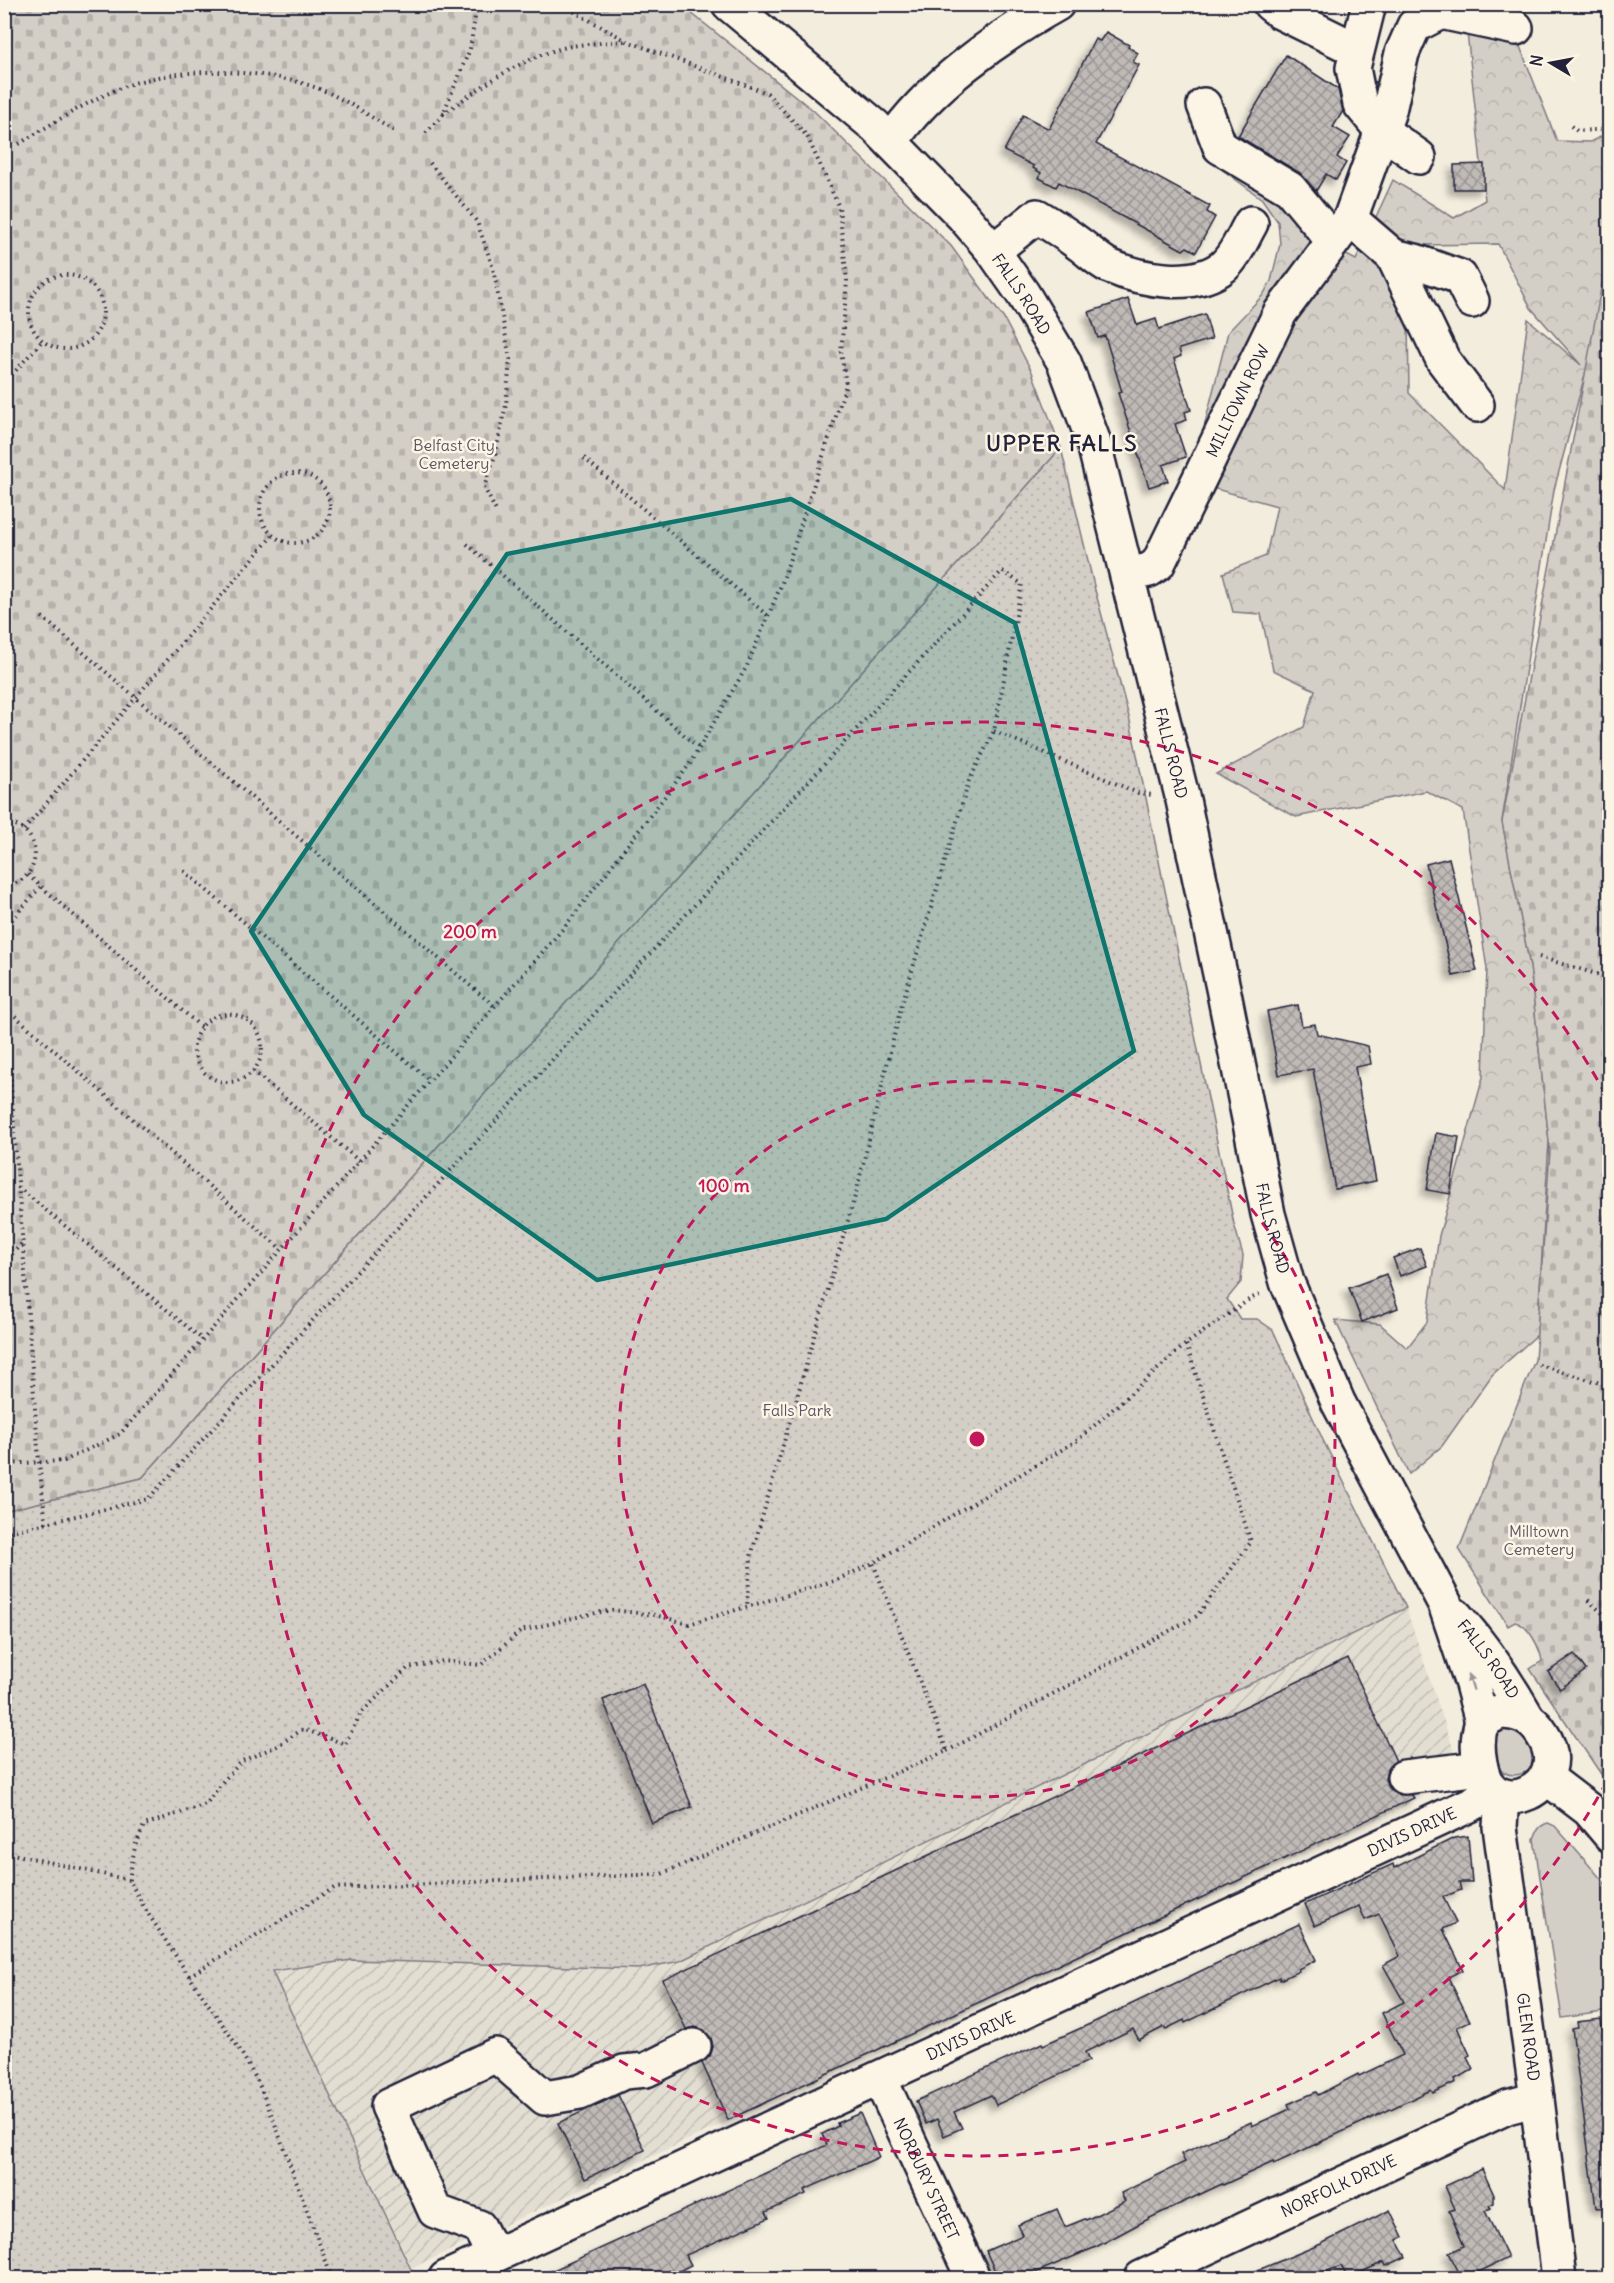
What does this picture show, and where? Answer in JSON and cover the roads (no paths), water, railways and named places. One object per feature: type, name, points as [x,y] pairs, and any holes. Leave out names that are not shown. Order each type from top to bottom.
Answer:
[{"type":"main road","name":"FALLS ROAD","points":[[729,4],[891,142],[963,216],[993,251],[1023,294],[1049,335],[1076,391],[1093,440],[1183,800],[1268,1214],[1287,1282],[1338,1402],[1445,1604],[1472,1684],[1482,1722]]},
{"type":"main road","points":[[891,142],[903,124],[936,91],[1020,25],[1057,4]]},
{"type":"main road","points":[[1270,4],[1280,12],[1357,50]]},
{"type":"main road","points":[[1369,4],[1353,68],[1360,104],[1382,131],[1419,157]]},
{"type":"main road","points":[[1442,8],[1516,28]]},
{"type":"main road","name":"MILLTOWN ROW","points":[[1128,575],[1149,570],[1158,564],[1280,313],[1342,230],[1389,111],[1402,53],[1413,26],[1442,8]]},
{"type":"main road","points":[[1204,105],[1220,147],[1290,189],[1342,230],[1393,256],[1415,261],[1460,277],[1472,301]]},
{"type":"main road","points":[[993,251],[1037,216],[1108,266],[1141,276],[1175,282],[1207,275],[1224,266],[1239,246],[1251,223]]},
{"type":"main road","points":[[1393,256],[1443,360],[1477,405]]},
{"type":"main road","name":"FALLS ROAD","points":[[1445,1604],[1479,1641],[1527,1717]]},
{"type":"main road","points":[[1404,1778],[1491,1785],[1517,1797],[1529,1793],[1547,1778],[1550,1769],[1550,1750],[1540,1730],[1527,1717],[1510,1712],[1499,1712],[1482,1722],[1477,1746],[1491,1785]]},
{"type":"main road","points":[[1547,1778],[1589,1810],[1610,1835]]},
{"type":"main road","name":"DIVIS DRIVE","points":[[446,2278],[1474,1803],[1491,1785]]},
{"type":"main road","name":"GLEN ROAD","points":[[1491,1785],[1500,1827],[1559,2278]]},
{"type":"main road","points":[[494,2256],[479,2228],[435,2211],[388,2106],[496,2055],[545,2098],[580,2092],[624,2072],[646,2070],[694,2046]]},
{"type":"main road","name":"NORBURY STREET","points":[[880,2079],[973,2278]]},
{"type":"main road","name":"NORFOLK DRIVE","points":[[1141,2278],[1508,2107],[1537,2099]]},
{"type":"district","name":"UPPER FALLS","points":[[1062,443]]},
{"type":"park label","name":"Belfast City Cemetery","points":[[454,454]]},
{"type":"park label","name":"Falls Park","points":[[797,1410]]},
{"type":"park label","name":"Milltown Cemetery","points":[[1539,1540]]}]
